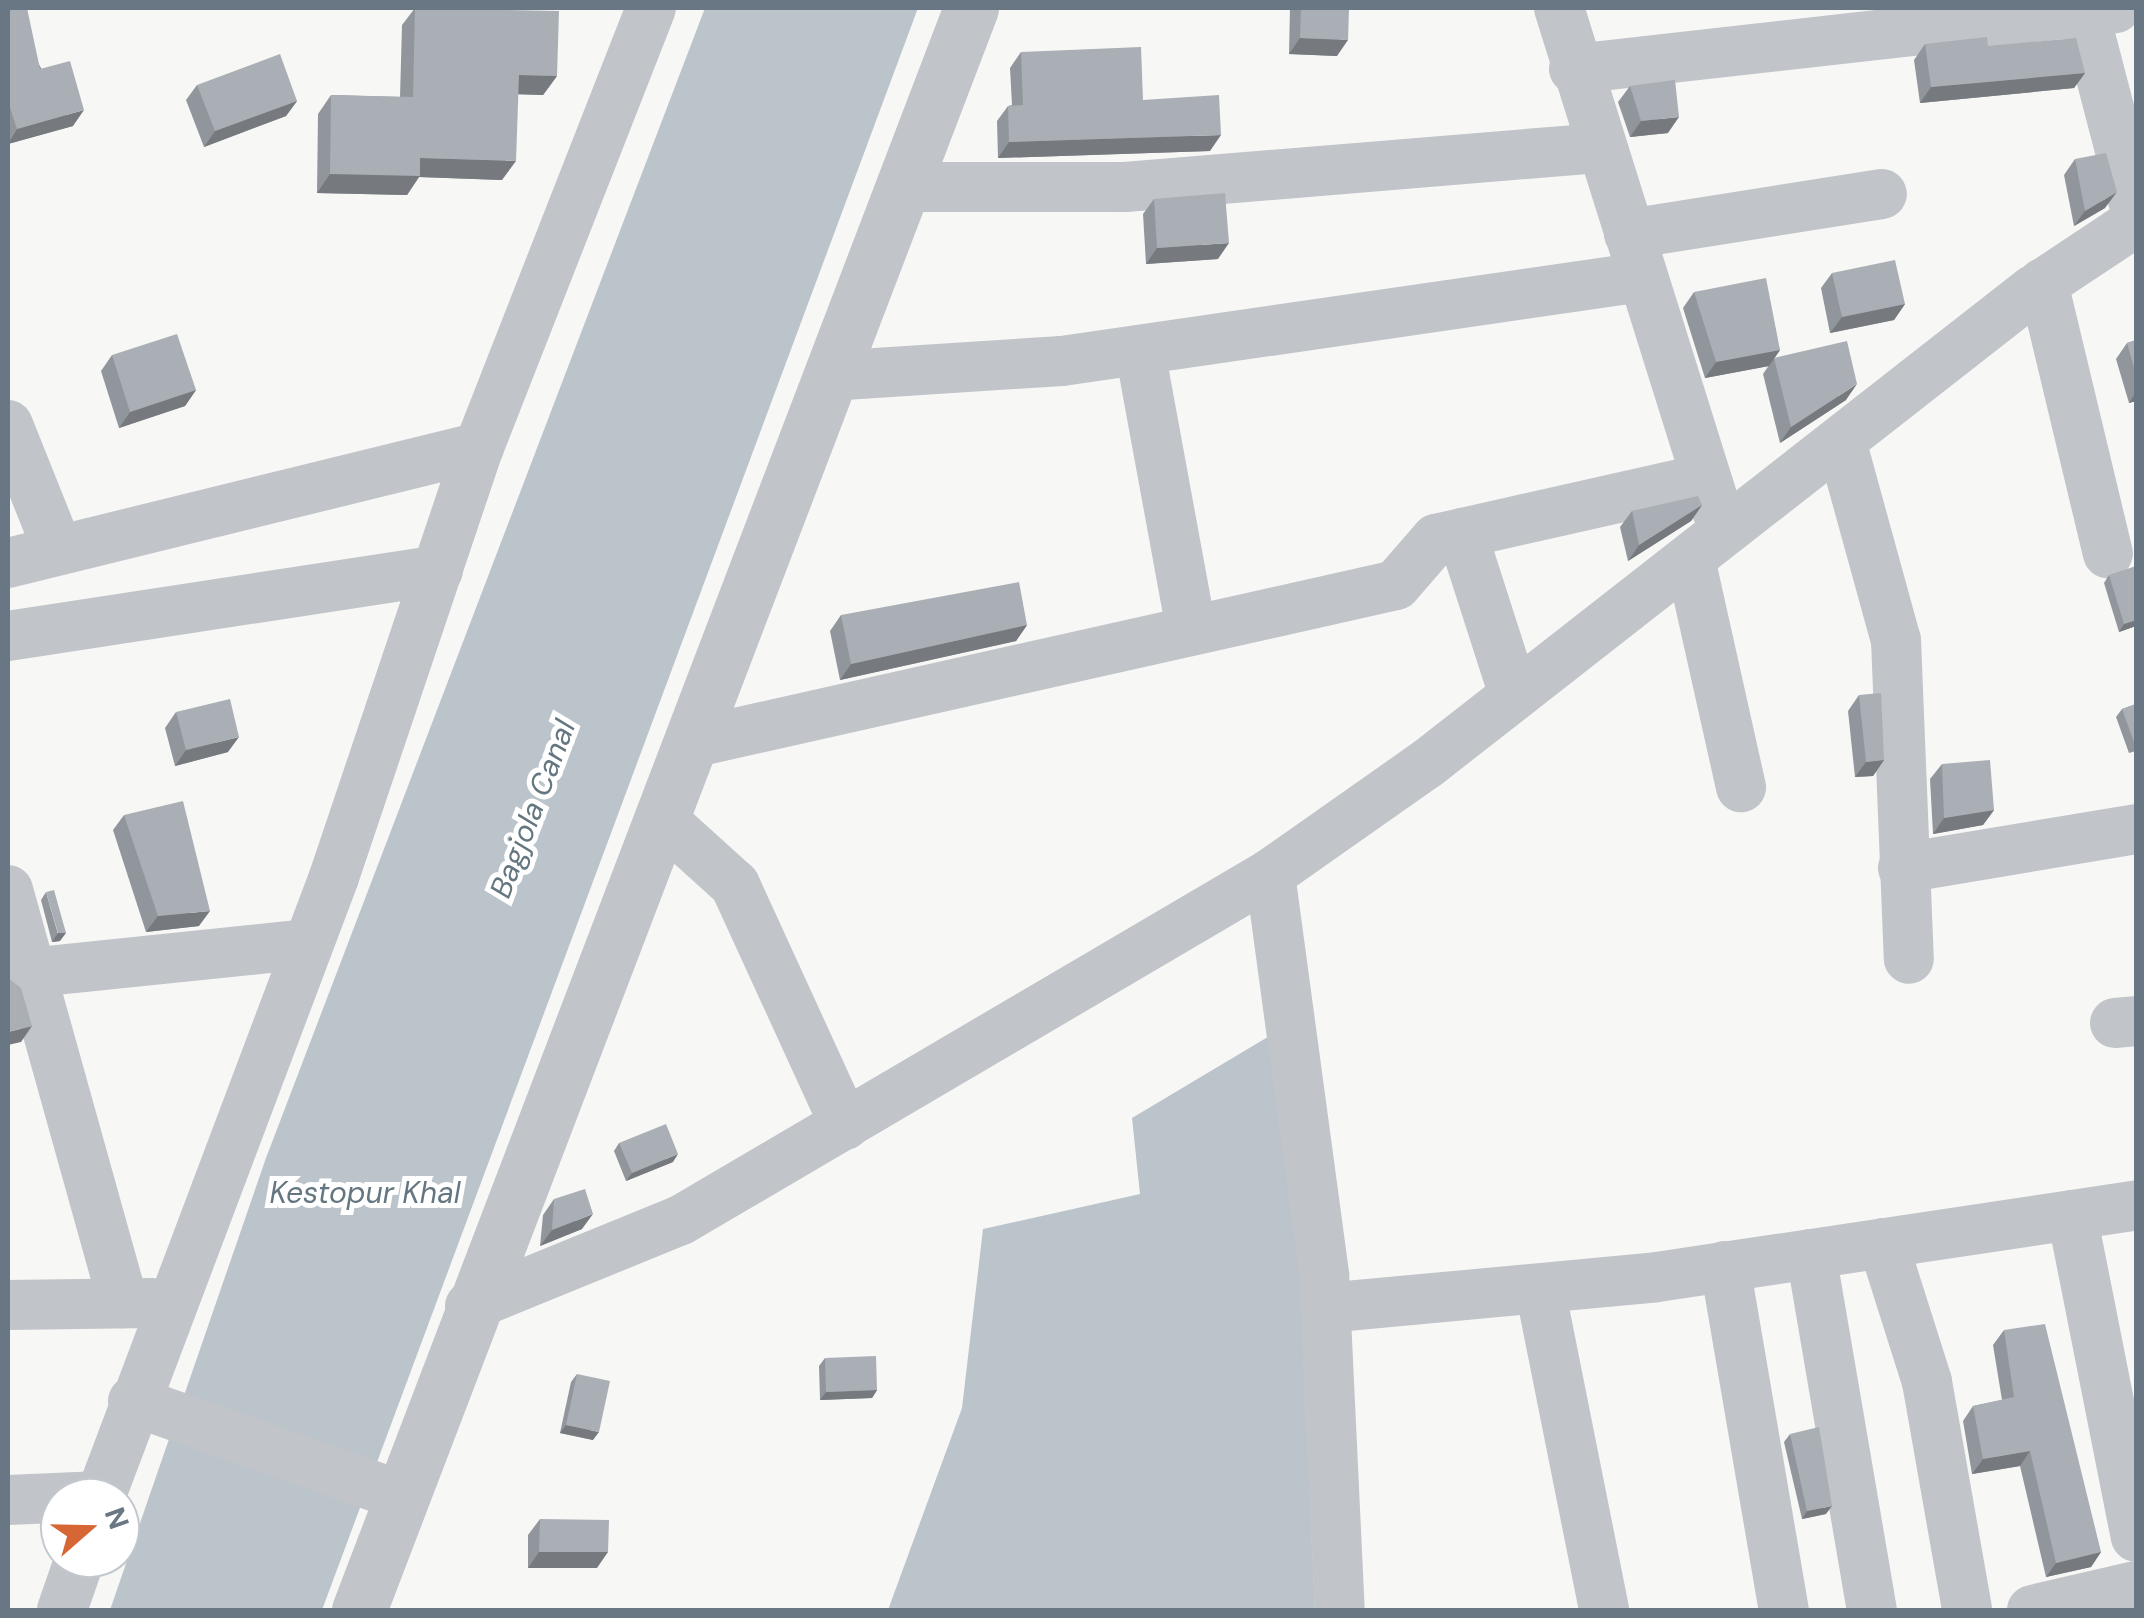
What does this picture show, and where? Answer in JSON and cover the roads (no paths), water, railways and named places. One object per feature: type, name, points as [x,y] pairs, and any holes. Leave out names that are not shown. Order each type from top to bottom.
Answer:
[{"type":"street","points":[[107,1478],[133,1402],[146,1303],[308,944],[479,447],[651,8]]},
{"type":"street","points":[[359,1610],[470,1306],[662,819],[971,8]]},
{"type":"street","points":[[1559,8],[1574,69],[1706,478],[1707,546],[1741,787]]},
{"type":"street","points":[[1574,69],[2100,10],[2136,210]]},
{"type":"street","points":[[902,187],[1125,188],[1601,148]]},
{"type":"street","points":[[829,376],[1140,351],[1635,255],[1882,194]]},
{"type":"street","points":[[470,1306],[681,1220],[1270,874],[1514,695],[2043,283],[2136,222]]},
{"type":"street","points":[[2043,283],[2108,553]]},
{"type":"street","points":[[1140,351],[1191,630]]},
{"type":"street","points":[[8,425],[58,550]]},
{"type":"street","points":[[1840,441],[1896,640],[1909,960]]},
{"type":"street","points":[[8,562],[479,447]]},
{"type":"street","points":[[691,742],[1396,584],[1424,544],[1706,478]]},
{"type":"street","points":[[1462,533],[1514,695]]},
{"type":"street","points":[[8,636],[438,570]]},
{"type":"street","points":[[662,819],[734,885],[846,1126]]},
{"type":"street","points":[[1903,868],[2136,828]]},
{"type":"street","points":[[1270,874],[1325,1308],[1340,1610]]},
{"type":"street","points":[[8,890],[18,973],[146,1303]]},
{"type":"street","points":[[18,973],[308,944]]},
{"type":"street","points":[[1325,1308],[1540,1289],[1725,1266],[2136,1205]]},
{"type":"street","points":[[2072,1214],[2136,1537]]},
{"type":"street","points":[[1883,1243],[1927,1382],[1966,1610]]},
{"type":"street","points":[[1811,1254],[1872,1610]]},
{"type":"street","points":[[1725,1266],[1784,1610]]},
{"type":"street","points":[[1540,1289],[1604,1610]]},
{"type":"street","points":[[8,1305],[146,1303]]},
{"type":"street","points":[[133,1402],[400,1496]]},
{"type":"street","points":[[8,1500],[40,1499]]},
{"type":"street","points":[[62,1610],[73,1578]]},
{"type":"street","points":[[2032,1610],[2136,1586]]},
{"type":"water","name":"Kestopur Khal","points":[[705,8],[918,8],[322,1610],[110,1610],[121,1578],[140,1578],[140,1523],[266,1158]]},
{"type":"water","points":[[1276,1032],[1298,1238],[1315,1610],[888,1610],[962,1408],[983,1229],[1140,1194],[1132,1118]]},
{"type":"water label","name":"Bagjola Canal","points":[[533,809]]}]
